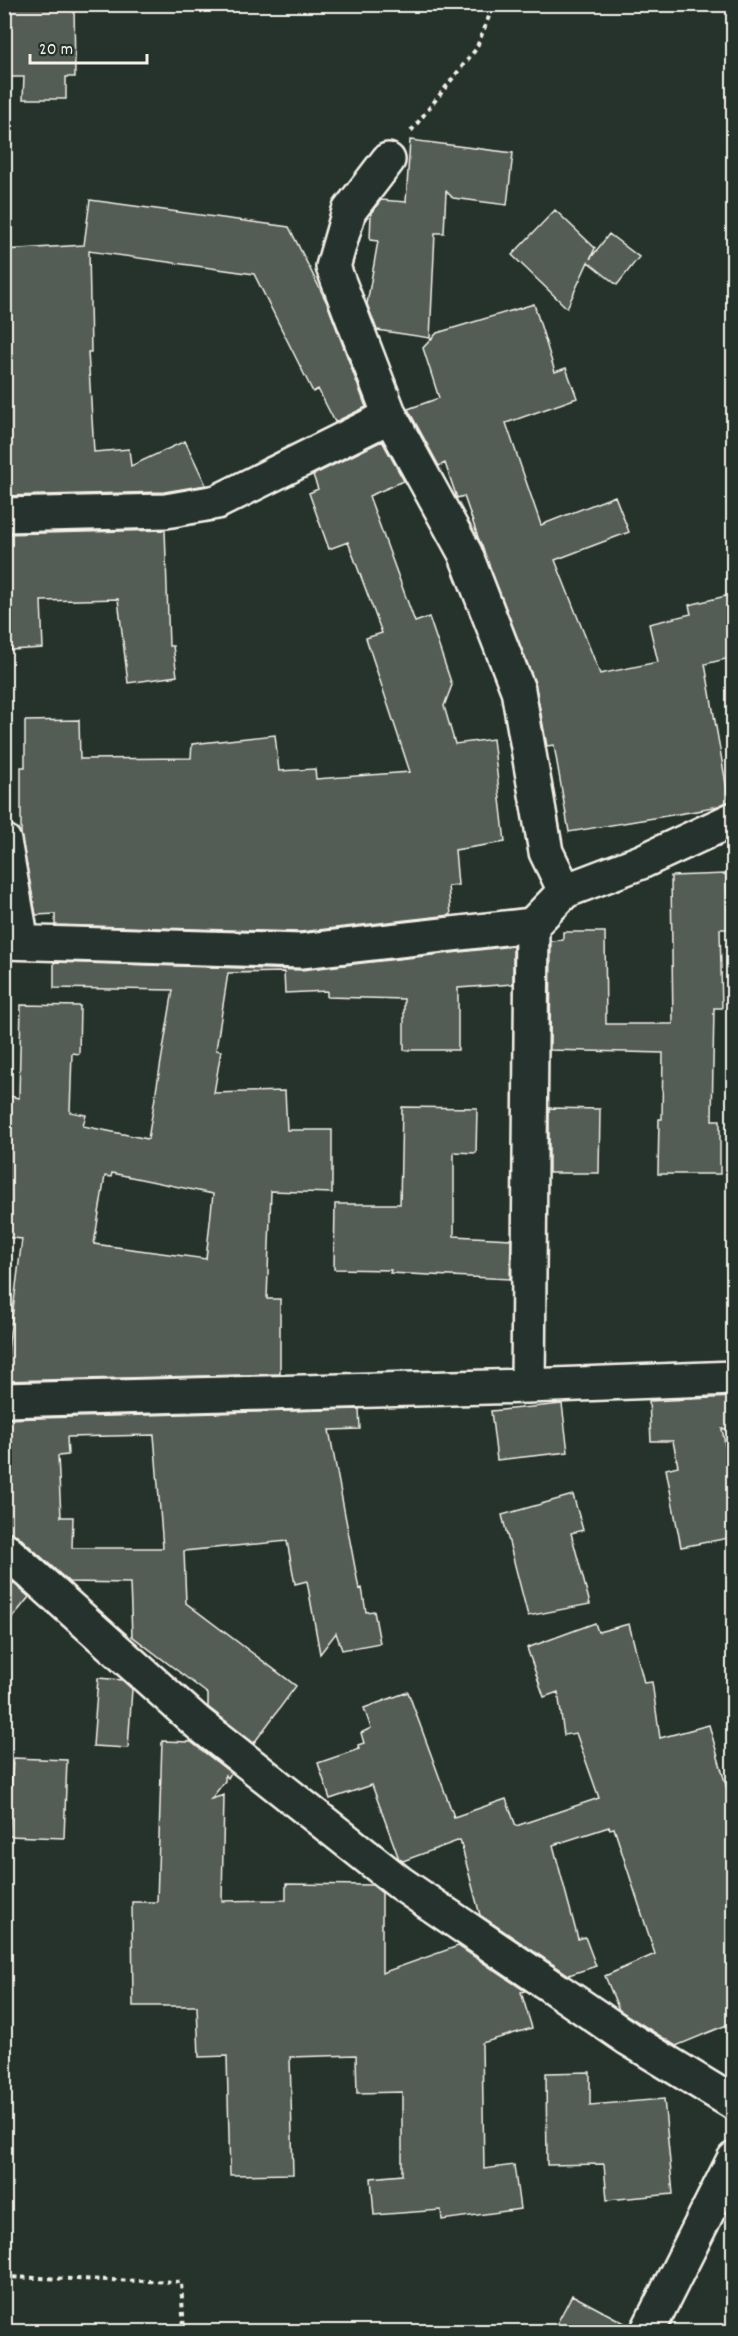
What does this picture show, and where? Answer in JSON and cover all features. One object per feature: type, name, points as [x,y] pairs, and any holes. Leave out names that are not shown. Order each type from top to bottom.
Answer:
[{"type":"street","points":[[388,160],[348,211],[333,267],[390,416],[465,553],[518,690],[546,852],[565,891]]},
{"type":"street","points":[[4,515],[166,511],[217,502],[390,416]]},
{"type":"street","points":[[4,841],[13,942],[301,951],[532,925],[565,891],[641,862],[734,819]]},
{"type":"street","points":[[528,1386],[532,925]]},
{"type":"street","points":[[4,1400],[734,1378]]},
{"type":"street","points":[[4,1549],[198,1723],[400,1883],[629,2039],[734,2103]]},
{"type":"street","points":[[647,2331],[734,2159]]},
{"type":"path","points":[[388,160],[476,49],[494,4]]},
{"type":"path","points":[[4,2277],[181,2282],[183,2331]]},
{"type":"building","points":[[7,4],[74,4],[75,77],[66,77],[66,99],[23,99],[24,77],[8,77]]},
{"type":"building","points":[[410,140],[513,153],[507,205],[453,198],[446,191],[444,233],[435,233],[430,338],[377,330],[367,304],[378,241],[370,240],[371,213],[381,200],[406,202]]},
{"type":"building","points":[[90,200],[289,227],[327,303],[366,407],[335,422],[318,389],[313,392],[254,274],[89,251],[91,352],[88,352],[94,452],[129,449],[131,466],[185,441],[206,485],[164,492],[4,496],[4,250],[84,245]]},
{"type":"building","points":[[555,210],[595,248],[590,259],[609,234],[639,257],[617,285],[588,262],[567,308],[512,255]]},
{"type":"building","points":[[534,304],[555,372],[566,368],[577,398],[506,423],[541,525],[615,496],[629,532],[555,560],[600,674],[658,662],[649,624],[691,614],[689,605],[734,594],[734,657],[705,664],[729,801],[718,806],[569,832],[554,745],[547,746],[535,683],[464,496],[457,498],[445,463],[439,466],[408,409],[439,398],[423,348],[437,333]]},
{"type":"building","points":[[382,441],[404,481],[369,496],[415,622],[429,617],[452,685],[444,706],[455,744],[493,739],[505,842],[455,850],[458,885],[448,886],[451,915],[300,932],[55,925],[55,914],[36,915],[21,835],[21,767],[25,767],[25,721],[79,720],[80,759],[191,758],[192,744],[275,735],[279,771],[315,769],[316,779],[410,772],[366,638],[382,633],[348,542],[329,549],[309,493],[318,489],[313,475]]},
{"type":"building","points":[[165,530],[169,646],[173,646],[177,676],[128,683],[118,599],[41,601],[43,648],[11,650],[10,623],[4,623],[4,534]]},
{"type":"building","points":[[726,874],[728,929],[720,929],[722,1008],[714,1008],[712,1120],[720,1120],[720,1174],[658,1174],[663,1053],[550,1050],[551,941],[563,940],[563,932],[605,932],[606,1024],[673,1024],[671,876]]},
{"type":"building","points":[[513,946],[513,984],[458,988],[458,1050],[404,1050],[404,999],[327,997],[327,991],[285,993],[284,972],[228,973],[216,1050],[221,1051],[214,1093],[285,1091],[287,1130],[332,1130],[332,1193],[271,1191],[267,1299],[280,1299],[280,1374],[4,1381],[22,1239],[4,1237],[4,1095],[19,1098],[21,1005],[80,1006],[79,1054],[72,1053],[70,1112],[86,1115],[83,1126],[148,1139],[173,990],[54,988],[54,962],[301,970]],"holes":[[[112,1173],[213,1194],[206,1259],[94,1244],[105,1176],[111,1177]]]},
{"type":"building","points":[[402,1107],[477,1108],[476,1153],[454,1152],[454,1236],[511,1239],[510,1279],[390,1273],[391,1270],[334,1269],[335,1204],[400,1204]]},
{"type":"building","points":[[549,1108],[600,1109],[599,1173],[549,1173]]},
{"type":"building","points":[[734,1397],[734,1429],[722,1429],[734,1489],[734,1537],[681,1547],[666,1469],[678,1466],[673,1441],[651,1441],[649,1401]]},
{"type":"building","points":[[562,1404],[568,1452],[497,1460],[491,1411]]},
{"type":"building","points":[[359,1409],[360,1429],[329,1430],[359,1589],[362,1588],[366,1612],[374,1611],[380,1643],[342,1650],[336,1633],[320,1654],[307,1581],[295,1584],[287,1541],[184,1551],[186,1603],[296,1686],[254,1743],[208,1707],[208,1694],[132,1636],[130,1583],[69,1582],[17,1535],[4,1531],[4,1419]],"holes":[[[154,1435],[163,1548],[72,1548],[73,1517],[61,1517],[58,1456],[68,1455],[67,1437]]]},
{"type":"building","points":[[573,1495],[583,1530],[571,1533],[590,1604],[528,1616],[502,1515]]},
{"type":"building","points":[[4,1575],[29,1597],[4,1628]]},
{"type":"building","points":[[595,1623],[598,1632],[629,1624],[644,1683],[652,1682],[660,1738],[709,1725],[734,1814],[734,2022],[676,2046],[619,2010],[605,1976],[655,1954],[614,1828],[609,1827],[553,1845],[578,1939],[585,1937],[596,1966],[569,1975],[480,1915],[460,1840],[403,1861],[399,1859],[372,1785],[330,1799],[318,1763],[359,1749],[358,1745],[364,1743],[361,1733],[371,1728],[364,1708],[408,1692],[454,1817],[506,1799],[516,1826],[599,1798],[576,1733],[564,1735],[558,1692],[544,1697],[527,1648]]},
{"type":"building","points":[[98,1678],[122,1680],[132,1689],[128,1748],[93,1746]]},
{"type":"building","points":[[162,1741],[191,1742],[231,1773],[228,1778],[225,1775],[225,1781],[211,1799],[224,1795],[222,1901],[286,1900],[286,1884],[372,1885],[382,1893],[382,1973],[458,1946],[525,1991],[521,1992],[532,2028],[482,2043],[484,2169],[514,2165],[520,2209],[442,2220],[441,2210],[374,2215],[371,2178],[402,2175],[402,2092],[357,2093],[356,2055],[290,2057],[293,2174],[230,2175],[227,2056],[199,2057],[197,2006],[133,2006],[132,1902],[157,1902]]},
{"type":"building","points":[[13,1758],[67,1760],[64,1838],[9,1836]]},
{"type":"building","points":[[590,2072],[590,2105],[664,2099],[673,2194],[607,2200],[604,2164],[547,2165],[546,2073]]},
{"type":"building","points":[[572,2295],[630,2326],[629,2331],[553,2331]]}]
